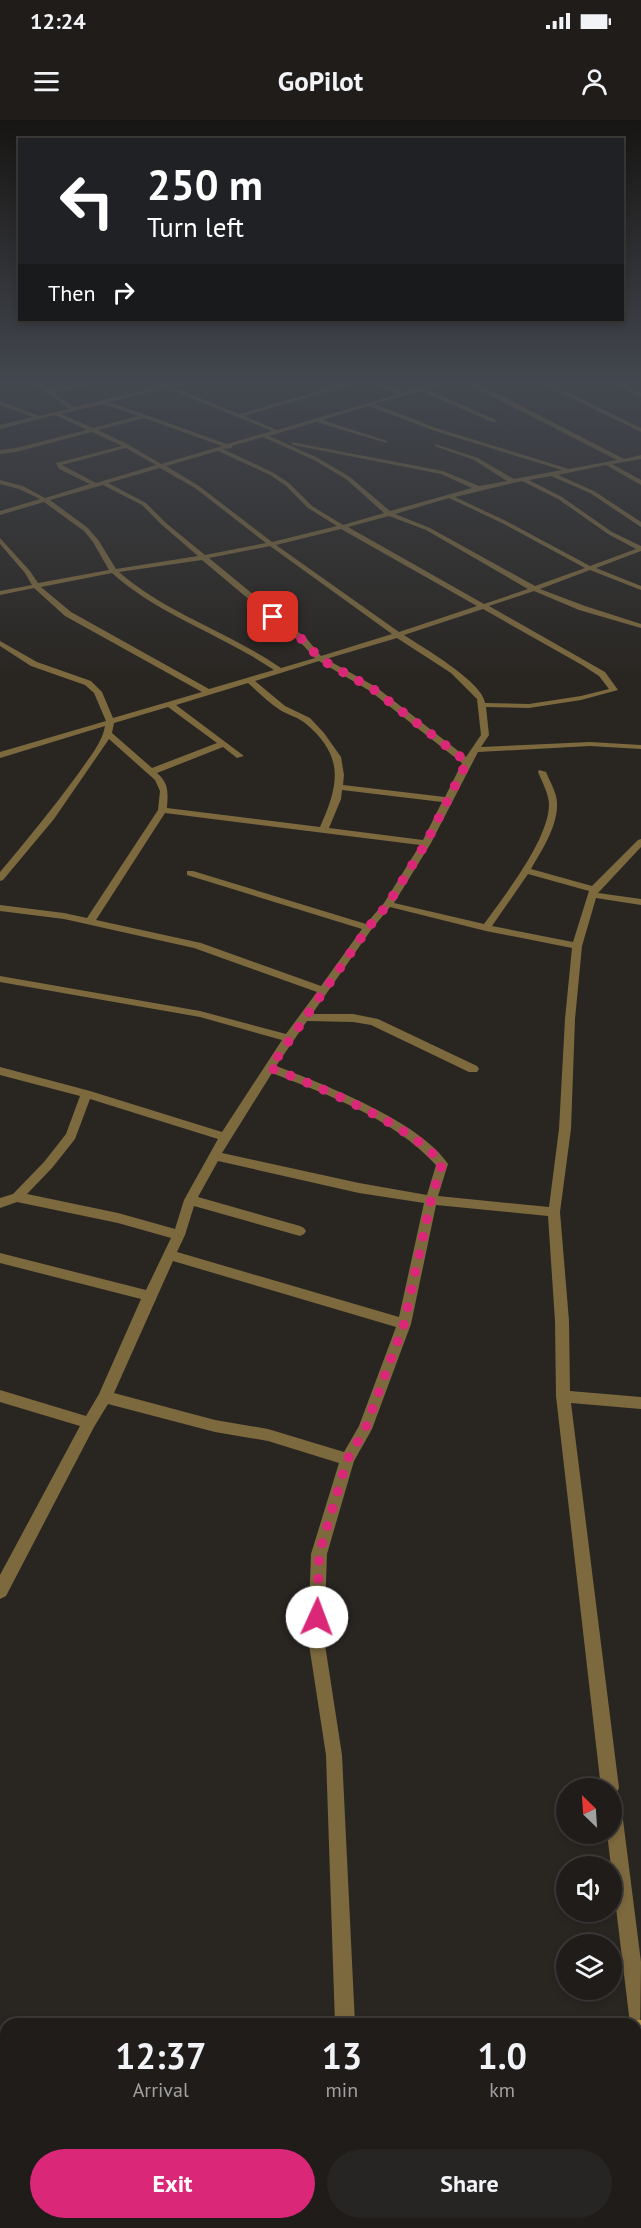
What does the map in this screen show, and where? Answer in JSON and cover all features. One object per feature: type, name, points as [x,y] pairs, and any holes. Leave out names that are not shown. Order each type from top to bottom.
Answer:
[{"type":"street","points":[[85,479],[94,484]]},
{"type":"street","points":[[0,513],[112,479]]},
{"type":"street","points":[[3,1581],[105,1397],[148,1296],[178,1235],[190,1200],[225,1137],[289,1038],[368,928],[388,904],[426,843],[450,800],[467,762],[485,735],[481,698],[454,671],[398,635],[184,479]]},
{"type":"street","points":[[280,479],[310,507],[480,606],[585,663],[602,674],[615,690],[580,699],[529,706],[482,705]]},
{"type":"street","points":[[350,479],[388,513],[428,529],[534,589],[582,608],[641,626]]},
{"type":"street","points":[[459,479],[478,488]]},
{"type":"street","points":[[0,593],[271,544],[342,527],[478,488],[520,479]]},
{"type":"street","points":[[523,479],[560,498],[610,533],[641,549]]},
{"type":"street","points":[[564,479],[592,492],[641,525]]},
{"type":"street","points":[[0,482],[12,482],[73,516],[94,537],[113,571],[167,612],[236,642],[258,654],[280,671]]},
{"type":"street","points":[[102,482],[144,504],[283,626],[304,641],[320,659],[373,689],[467,762]]},
{"type":"street","points":[[449,496],[504,522],[590,568],[641,588]]},
{"type":"street","points":[[0,540],[28,572],[37,587],[68,614],[208,692]]},
{"type":"street","points":[[0,755],[398,635],[534,589],[641,549]]},
{"type":"street","points":[[0,643],[34,664],[88,683],[98,692],[110,722],[108,734],[51,817],[0,878]]},
{"type":"street","points":[[249,681],[282,708],[307,720],[337,757],[340,775],[337,799],[324,829]]},
{"type":"street","points":[[171,705],[240,756]]},
{"type":"street","points":[[90,921],[162,810],[164,791],[153,771],[108,734]]},
{"type":"street","points":[[153,771],[223,744]]},
{"type":"street","points":[[475,750],[590,744],[641,747]]},
{"type":"street","points":[[486,928],[525,870],[552,815],[553,801],[542,772]]},
{"type":"street","points":[[339,787],[450,800]]},
{"type":"street","points":[[162,810],[426,843]]},
{"type":"street","points":[[609,1778],[562,1396],[562,1321],[554,1212],[565,1129],[570,1019],[577,946],[593,892],[641,842]]},
{"type":"street","points":[[525,870],[593,892],[641,902]]},
{"type":"street","points":[[190,873],[368,928]]},
{"type":"street","points":[[388,904],[486,928],[577,946]]},
{"type":"street","points":[[0,908],[90,921],[197,945],[324,991]]},
{"type":"street","points":[[0,979],[200,1014],[289,1038]]},
{"type":"street","points":[[305,1017],[353,1018],[374,1022],[473,1069]]},
{"type":"street","points":[[270,1068],[306,1081],[362,1109],[434,1153],[442,1164],[431,1200],[404,1324],[365,1429],[347,1460],[319,1554],[316,1638],[334,1755],[345,2018]]},
{"type":"street","points":[[0,1071],[86,1094],[225,1137]]},
{"type":"street","points":[[0,1203],[18,1197],[71,1136],[86,1094]]},
{"type":"street","points":[[215,1156],[359,1188],[431,1200],[554,1212]]},
{"type":"street","points":[[18,1197],[118,1218],[178,1235]]},
{"type":"street","points":[[190,1200],[300,1231]]},
{"type":"street","points":[[169,1255],[404,1324]]},
{"type":"street","points":[[0,1258],[148,1296]]},
{"type":"street","points":[[0,1396],[89,1423]]},
{"type":"street","points":[[562,1396],[641,1403]]},
{"type":"street","points":[[105,1397],[215,1426],[268,1436],[347,1460]]},
{"type":"street","points":[[617,1844],[638,2018]]},
{"type":"route","points":[[273,617],[304,641],[320,659],[373,689],[467,762],[450,800],[388,904],[368,928],[270,1068],[306,1081],[381,1119],[434,1153],[442,1164],[431,1200],[404,1324],[365,1429],[347,1460],[319,1554],[317,1617]]}]
